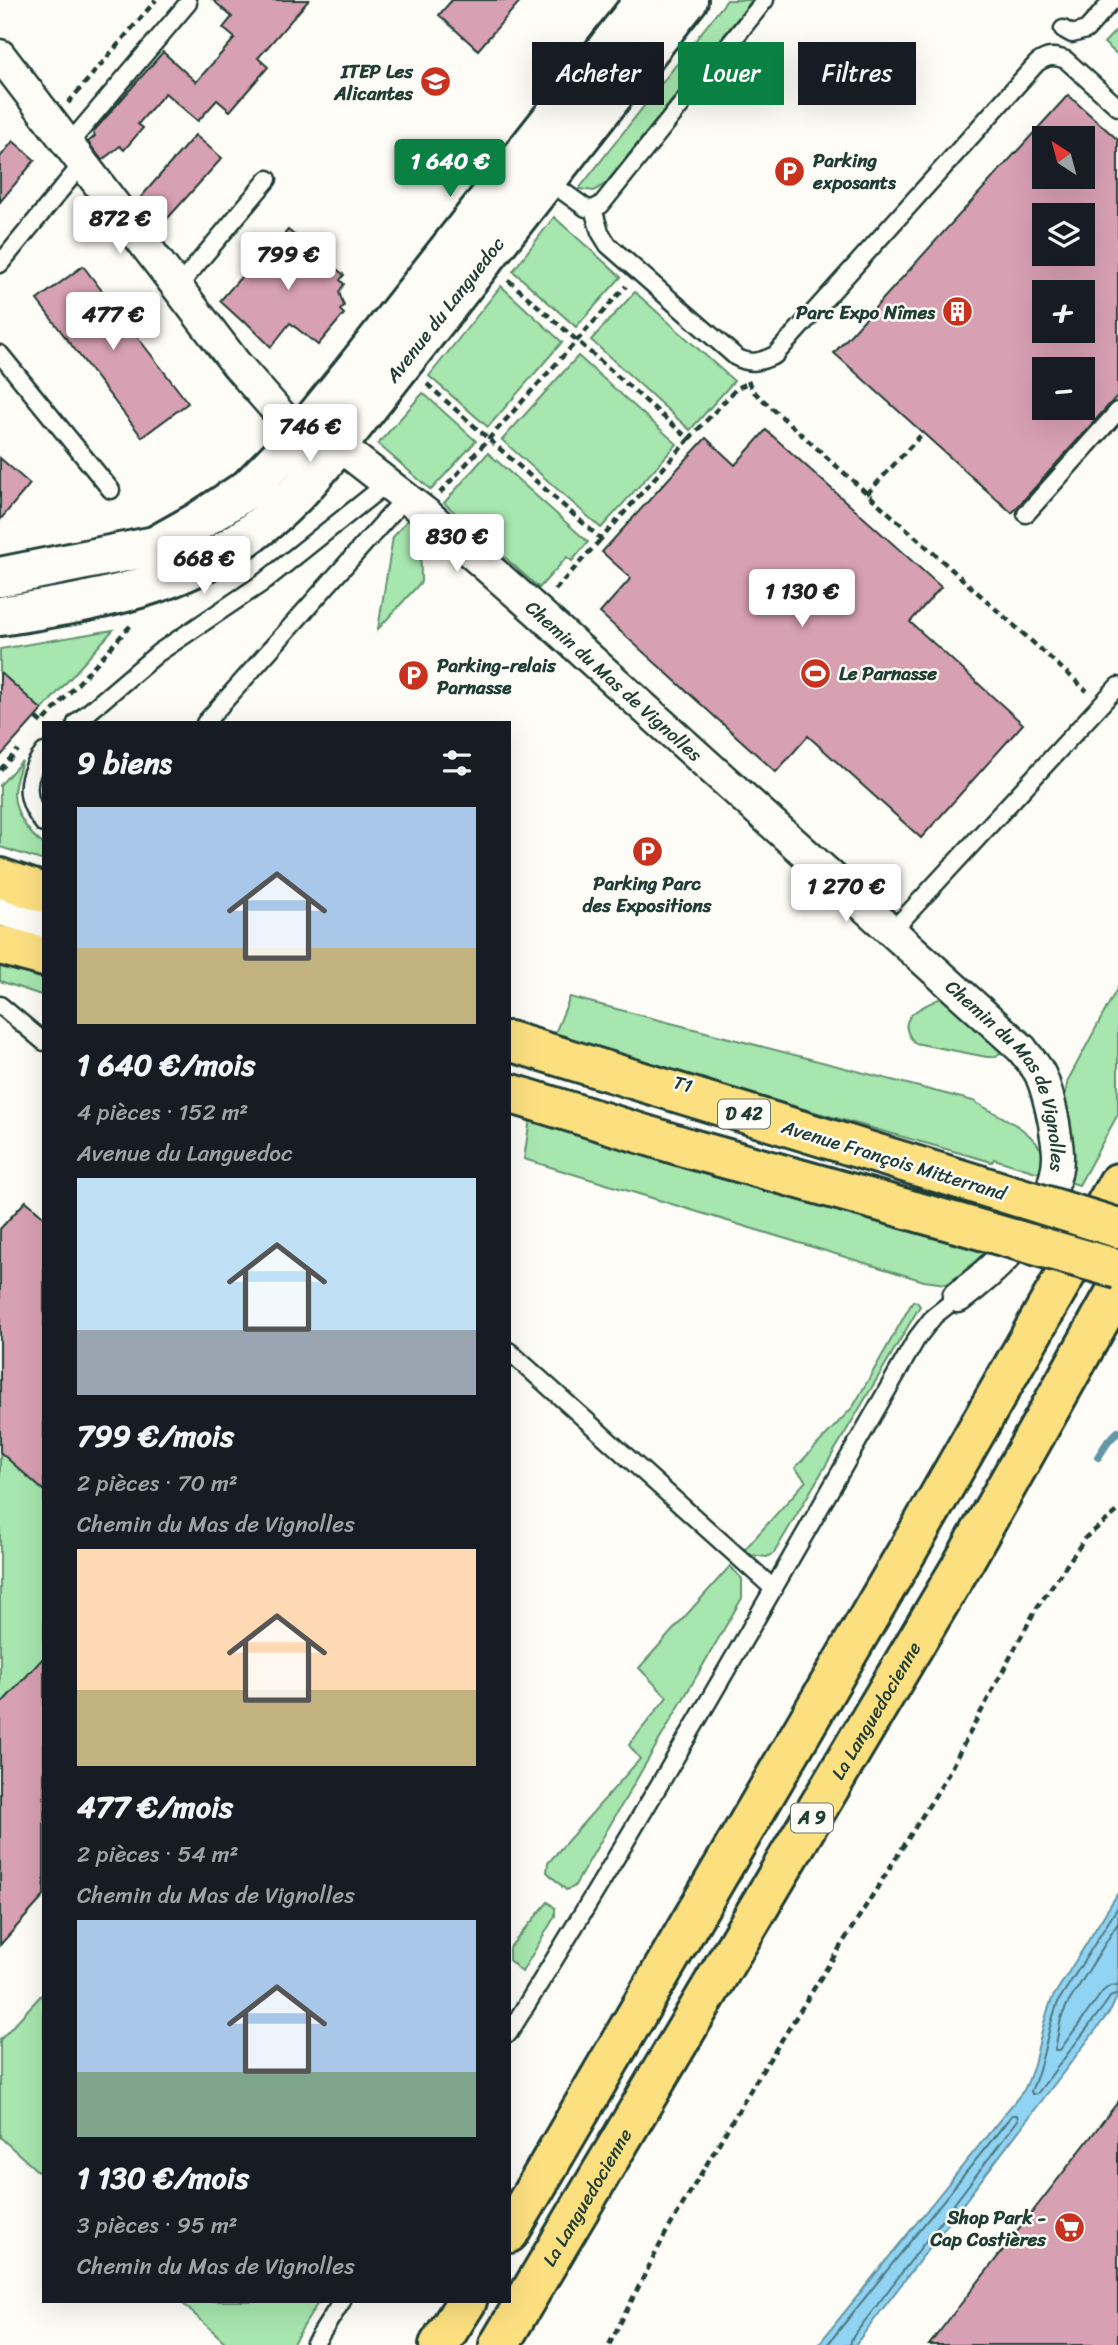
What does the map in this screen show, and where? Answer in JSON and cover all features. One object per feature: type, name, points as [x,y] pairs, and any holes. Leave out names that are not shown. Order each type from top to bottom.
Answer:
[{"type":"main road","points":[[0,878],[42,892]]},
{"type":"main road","points":[[0,945],[42,956]]},
{"type":"main road","name":"Avenue François Mitterrand","points":[[511,1042],[966,1203],[1118,1269]]},
{"type":"main road","name":"Avenue François Mitterrand","points":[[511,1094],[688,1148],[966,1203],[1118,1228]]},
{"type":"main road","name":"A 9","points":[[511,2230],[919,1531],[1118,1183]]},
{"type":"main road","name":"La Languedocienne","points":[[499,2345],[966,1558],[1118,1288]]},
{"type":"main road","points":[[439,2345],[466,2303]]},
{"type":"street","name":"Avenue du Languedoc","points":[[0,577],[155,545],[196,523],[249,488],[302,434],[533,170],[665,4]]},
{"type":"street","name":"Chemin du Mas de Vignolles","points":[[0,55],[236,365],[285,420],[302,434],[338,445],[537,610],[1022,1049],[1041,1075],[1052,1111],[1059,1156],[1055,1175],[1047,1197],[1033,1221],[1002,1261],[958,1297]]},
{"type":"street","name":"Avenue du Languedoc","points":[[0,616],[93,601],[140,590],[178,576],[231,546],[275,514],[338,445],[533,170]]},
{"type":"lane","points":[[593,209],[608,198],[765,0]]},
{"type":"lane","points":[[1063,29],[1072,34],[1086,30],[1113,0]]},
{"type":"lane","points":[[0,264],[67,144],[188,3]]},
{"type":"lane","points":[[593,209],[600,232],[608,245],[736,357],[747,362],[760,362],[775,355],[1045,57],[1057,56],[1066,60],[1118,107]]},
{"type":"lane","points":[[533,170],[579,204],[593,209]]},
{"type":"lane","points":[[177,288],[268,179]]},
{"type":"lane","points":[[0,354],[111,490]]},
{"type":"lane","points":[[1026,514],[1118,411]]},
{"type":"lane","points":[[78,721],[158,653],[262,583],[405,498]]},
{"type":"lane","points":[[207,721],[405,498]]},
{"type":"lane","points":[[892,931],[1118,686]]},
{"type":"lane","points":[[42,754],[32,766],[29,798],[34,812],[42,822]]},
{"type":"lane","points":[[0,905],[42,917]]},
{"type":"lane","points":[[0,917],[42,929]]},
{"type":"lane","points":[[0,1005],[42,1040]]},
{"type":"lane","name":"T1","points":[[511,1055],[966,1203]]},
{"type":"lane","points":[[788,1159],[966,1203]]},
{"type":"lane","points":[[511,2030],[582,1916],[774,1589],[917,1338],[934,1316],[958,1297]]},
{"type":"lane","points":[[511,1353],[774,1589]]},
{"type":"lane","points":[[314,2345],[341,2303]]},
{"type":"path","points":[[67,144],[156,0]]},
{"type":"path","points":[[405,498],[489,440],[639,272]]},
{"type":"path","points":[[506,278],[689,439]]},
{"type":"path","points":[[747,362],[748,383],[753,391],[1101,704]]},
{"type":"path","points":[[423,382],[601,539]]},
{"type":"path","points":[[537,610],[689,439],[737,388],[748,383]]},
{"type":"path","points":[[867,494],[920,435]]},
{"type":"path","points":[[44,721],[129,629],[136,617]]},
{"type":"path","points":[[36,718],[42,723]]},
{"type":"path","points":[[609,2345],[666,2233],[747,2095],[943,1783],[1036,1609],[1086,1537],[1118,1511]]},
{"type":"green space","points":[[727,0],[752,0],[718,42],[694,42]]},
{"type":"green space","points":[[1118,28],[1118,55],[1104,43]]},
{"type":"green space","points":[[678,63],[678,93],[605,184],[594,191],[579,189],[645,105],[664,105],[664,80]]},
{"type":"green space","points":[[554,217],[621,277],[576,327],[513,271]]},
{"type":"green space","points":[[501,286],[562,342],[488,427],[429,376]]},
{"type":"green space","points":[[635,292],[734,381],[690,430],[591,340]]},
{"type":"green space","points":[[578,356],[677,444],[601,528],[502,440]]},
{"type":"green space","points":[[423,393],[476,441],[431,490],[378,444]]},
{"type":"green space","points":[[488,453],[588,542],[572,561],[567,557],[539,588],[444,503]]},
{"type":"green space","points":[[409,518],[420,526],[421,582],[378,629],[393,537]]},
{"type":"green space","points":[[113,630],[42,710],[8,679],[0,676],[0,649]]},
{"type":"green space","points":[[22,761],[15,785],[15,801],[23,822],[42,843],[42,860],[0,847],[0,785]]},
{"type":"green space","points":[[0,964],[42,975],[42,995],[0,981]]},
{"type":"green space","points":[[1118,987],[1118,1114],[1079,1185],[1066,1181],[1064,1099],[1068,1080]]},
{"type":"green space","points":[[946,996],[1000,1047],[1000,1053],[995,1057],[987,1057],[915,1043],[906,1026],[909,1019],[921,1008]]},
{"type":"green space","points":[[570,997],[973,1101],[1014,1124],[1032,1138],[1044,1156],[1039,1173],[553,1038]]},
{"type":"green space","points":[[531,1112],[987,1250],[953,1285],[924,1281],[524,1159]]},
{"type":"green space","points":[[26,1201],[42,1215],[42,1898],[0,1945],[0,1229]]},
{"type":"green space","points":[[913,1301],[920,1306],[774,1553],[767,1557],[751,1555],[745,1549],[806,1481],[795,1468],[853,1407]]},
{"type":"green space","points":[[730,1566],[742,1579],[742,1598],[574,1887],[566,1890],[547,1872],[548,1863],[640,1759],[629,1745],[667,1697],[639,1668]]},
{"type":"green space","points":[[548,1902],[555,1908],[555,1916],[522,1972],[511,1962],[511,1946]]},
{"type":"green space","points":[[42,1994],[42,2175],[0,2137],[0,2040]]},
{"type":"green space","points":[[182,2303],[318,2303],[292,2345],[228,2345]]},
{"type":"water","points":[[1118,1893],[1118,1987],[1111,2010],[855,2345],[818,2345],[1024,2090],[1053,1997]]},
{"type":"building","points":[[213,0],[309,0],[258,58],[268,67],[230,111],[217,100],[198,121],[165,93],[138,124],[143,128],[124,150],[120,146],[102,160],[88,142],[95,136],[93,132],[163,52],[196,82],[235,38],[223,28],[232,17]]},
{"type":"building","points":[[452,0],[521,0],[478,50],[439,15]]},
{"type":"building","name":"Parc Expo Nîmes","points":[[1068,95],[1118,140],[1118,395],[1012,513],[834,353],[1032,135],[1032,189],[1096,189],[1096,126],[1040,126]]},
{"type":"building","points":[[195,135],[222,158],[167,219],[141,197]]},
{"type":"building","points":[[13,141],[35,160],[0,202],[0,157]]},
{"type":"building","points":[[288,230],[344,275],[340,280],[344,284],[339,292],[344,306],[340,310],[344,314],[318,345],[290,323],[271,347],[220,301],[269,245],[273,248]]},
{"type":"building","points":[[83,266],[188,403],[142,437],[37,300]]},
{"type":"building","name":"Le Parnasse","points":[[766,430],[941,587],[910,622],[1023,724],[921,838],[808,736],[776,772],[600,613],[631,578],[602,552],[706,438],[735,465]]},
{"type":"building","points":[[0,458],[30,484],[0,520]]},
{"type":"building","points":[[0,672],[42,710],[0,757]]},
{"type":"building","points":[[26,1201],[42,1215],[42,1489],[0,1452],[0,1229]]},
{"type":"building","points":[[42,1659],[42,1898],[0,1945],[0,1705]]},
{"type":"building","name":"Shop Park - Cap Costières","points":[[1118,2102],[1118,2345],[929,2345]]},
{"type":"waterway","points":[[1098,1457],[1118,1432]]},
{"type":"place","name":"ITEP Les Alicantes","points":[[436,82]]},
{"type":"place","name":"Parking exposants","points":[[790,171]]},
{"type":"place","name":"Parc Expo Nîmes","points":[[958,312]]},
{"type":"place","name":"Le Parnasse","points":[[816,673]]},
{"type":"place","name":"Parking-relais Parnasse","points":[[414,676]]},
{"type":"place","name":"Parking Parc des Expositions","points":[[647,852]]},
{"type":"place","name":"Shop Park - Cap Costières","points":[[1069,2228]]}]
